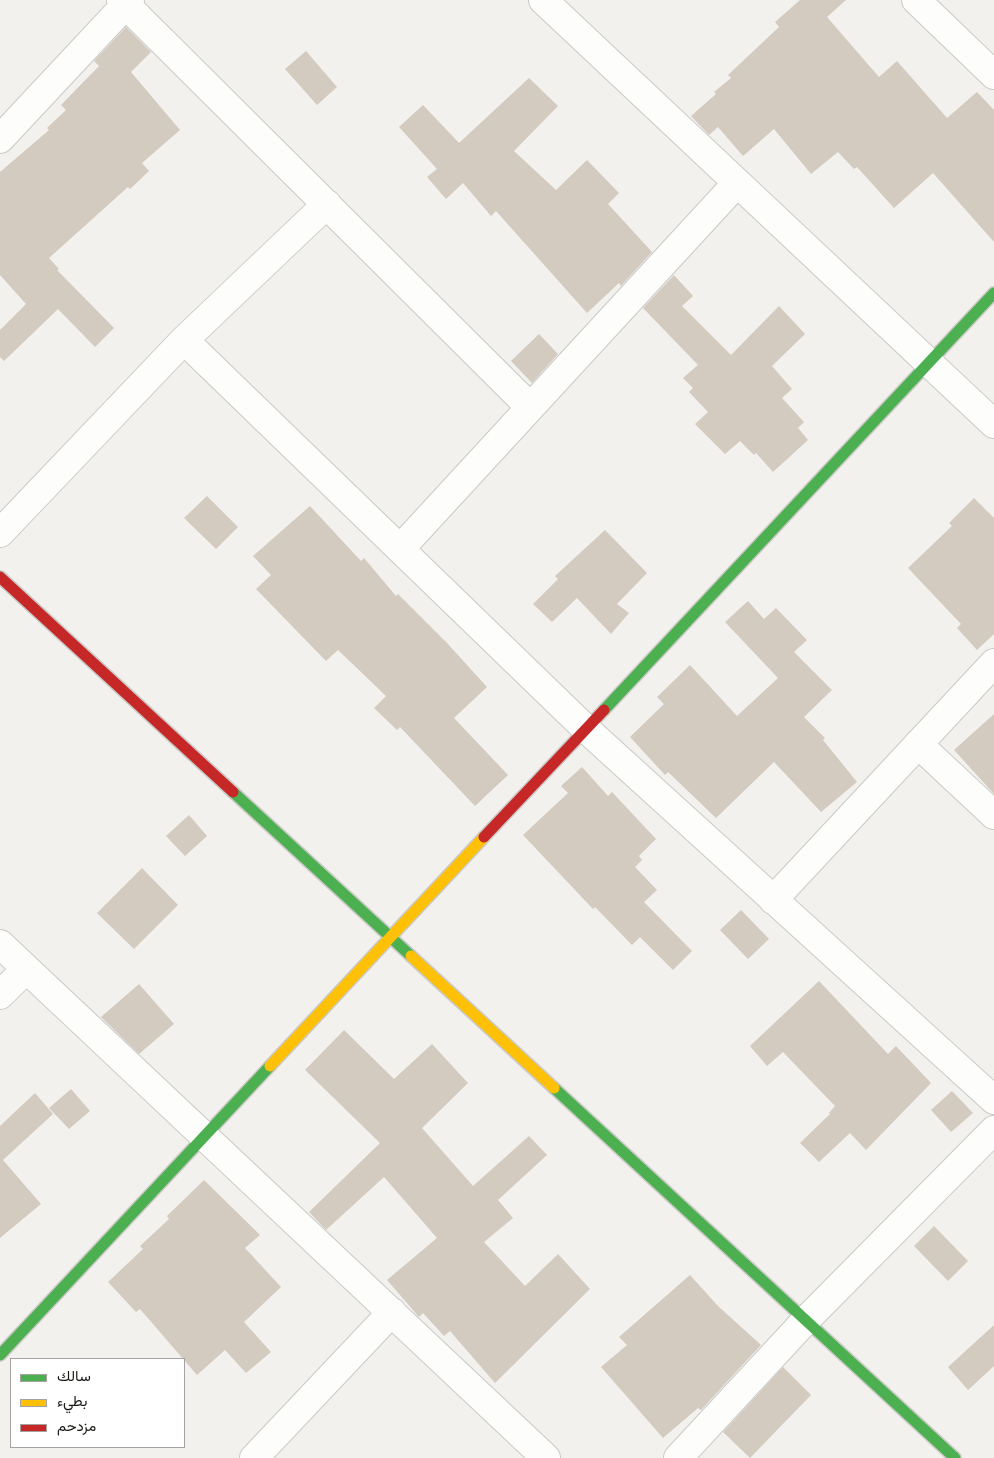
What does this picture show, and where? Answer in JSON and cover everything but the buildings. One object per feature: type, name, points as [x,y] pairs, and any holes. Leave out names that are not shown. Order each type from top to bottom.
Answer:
[{"type":"street","points":[[543,0],[994,424]]},
{"type":"street","points":[[916,0],[994,75]]},
{"type":"street","points":[[0,139],[126,2],[530,407]]},
{"type":"street","points":[[400,549],[737,183]]},
{"type":"street","points":[[0,533],[184,340],[327,204]]},
{"type":"street","points":[[0,1355],[994,293]]},
{"type":"street","points":[[184,340],[586,729],[994,1100]]},
{"type":"street","points":[[0,576],[955,1458]]},
{"type":"street","points":[[774,900],[994,663]]},
{"type":"street","points":[[918,744],[994,815]]},
{"type":"street","points":[[0,944],[546,1458]]},
{"type":"street","points":[[0,995],[26,969]]},
{"type":"street","points":[[678,1458],[806,1320],[994,1130]]},
{"type":"street","points":[[254,1458],[392,1312]]},
{"type":"traffic: fast","points":[[604,710],[994,293]]},
{"type":"traffic: fast","points":[[233,792],[411,956]]},
{"type":"traffic: fast","points":[[0,1355],[270,1066]]},
{"type":"traffic: fast","points":[[554,1088],[955,1458]]},
{"type":"traffic: slow","points":[[270,1066],[484,837]]},
{"type":"traffic: slow","points":[[411,956],[554,1088]]},
{"type":"traffic: jam","points":[[0,577],[233,792]]},
{"type":"traffic: jam","points":[[484,837],[604,710]]}]
